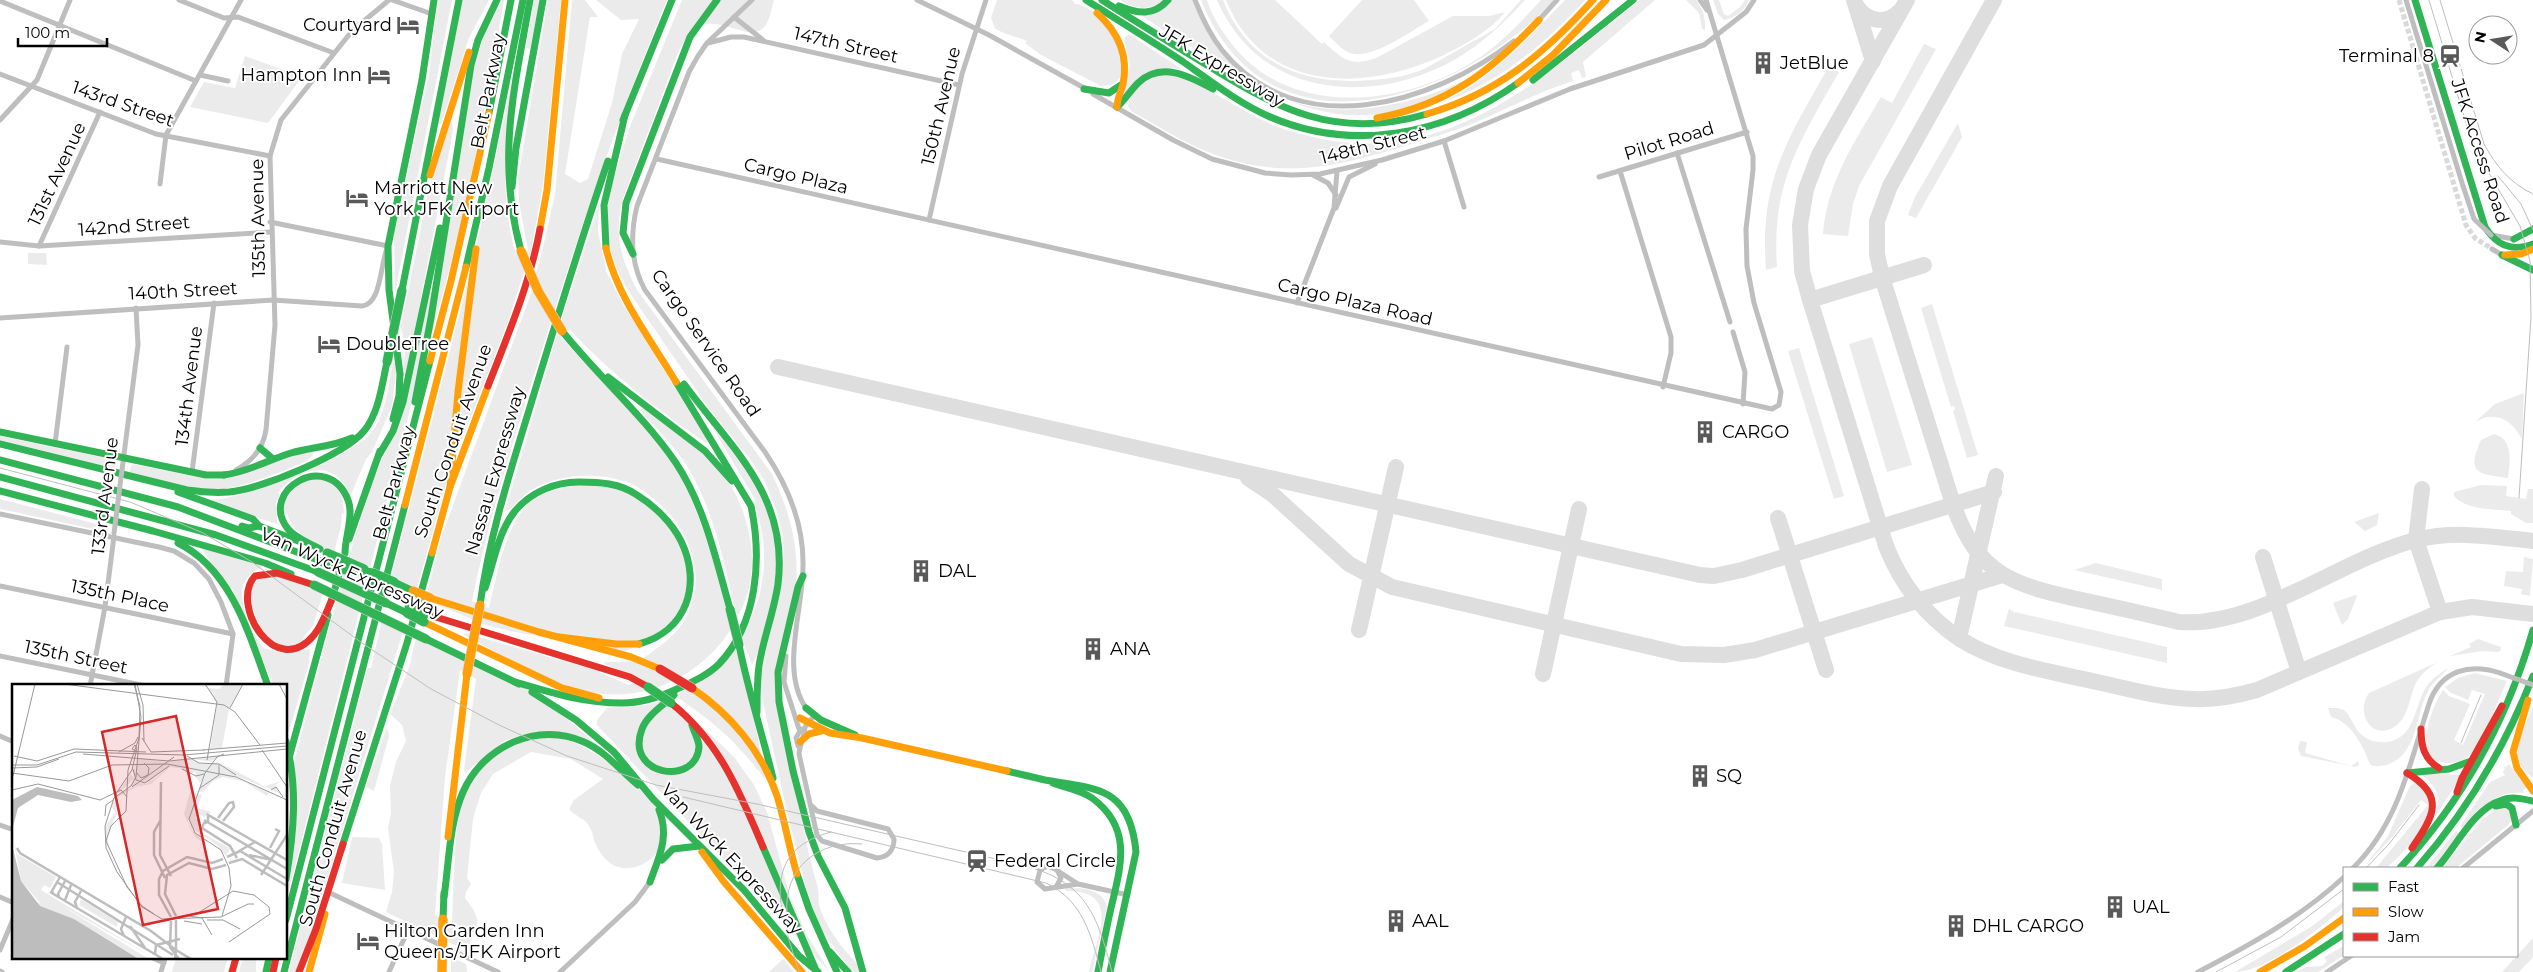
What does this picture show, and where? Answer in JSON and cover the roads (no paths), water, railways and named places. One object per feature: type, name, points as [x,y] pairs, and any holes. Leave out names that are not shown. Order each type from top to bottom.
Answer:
[{"type":"main road","points":[[288,761],[345,553],[361,501],[394,415],[400,378],[400,345],[388,276],[388,246],[422,84],[434,0]]},
{"type":"main road","points":[[0,444],[159,484],[210,492],[231,492],[253,487],[353,444],[365,430],[377,409],[415,228],[458,0]]},
{"type":"main road","name":"Belt Parkway","points":[[288,912],[465,222],[511,0]]},
{"type":"main road","name":"Belt Parkway","points":[[288,957],[450,334],[479,213],[522,0]]},
{"type":"main road","points":[[530,0],[511,120],[507,162],[509,211],[521,251],[538,291],[562,331],[590,366],[644,420],[677,465],[705,522],[730,609],[748,691],[757,712],[768,751],[775,791]]},
{"type":"main road","points":[[521,251],[513,200],[513,167],[543,0]]},
{"type":"main road","name":"South Conduit Avenue","points":[[309,972],[343,844],[407,643],[450,487],[522,295],[538,243],[549,174],[565,0]]},
{"type":"main road","points":[[633,254],[623,233],[626,203],[690,37],[717,0]]},
{"type":"main road","points":[[1081,0],[1106,20],[1118,36],[1125,55],[1125,78],[1116,102],[1117,107]]},
{"type":"main road","name":"JFK Expressway","points":[[1086,0],[1250,106],[1301,128],[1365,137],[1398,134],[1430,128],[1480,108],[1516,85],[1562,47],[1606,0]]},
{"type":"main road","name":"JFK Expressway","points":[[1102,0],[1250,92],[1289,110],[1332,121],[1375,124],[1417,118],[1448,108],[1492,87],[1532,60],[1556,39],[1594,0]]},
{"type":"main road","points":[[1107,0],[1131,11],[1147,13],[1159,9],[1168,0]]},
{"type":"main road","points":[[1430,128],[1460,122],[1509,96],[1560,59],[1633,0]]},
{"type":"main road","name":"JFK Access Road","points":[[2415,0],[2485,227],[2493,239],[2501,246],[2516,249],[2533,244]]},
{"type":"main road","points":[[415,228],[467,56],[478,29],[496,1]]},
{"type":"main road","name":"Nassau Expressway","points":[[442,972],[444,897],[452,794],[467,674],[480,605],[483,574],[504,490],[578,246],[624,115],[671,2]]},
{"type":"main road","points":[[397,493],[426,347],[473,57],[490,11]]},
{"type":"main road","points":[[1289,110],[1349,118],[1369,118],[1398,114],[1423,107],[1452,95],[1479,78],[1513,48],[1539,20]]},
{"type":"main road","points":[[1117,107],[1144,78],[1160,71],[1173,71],[1203,84],[1273,123],[1301,128]]},
{"type":"main road","points":[[1084,89],[1111,93],[1119,88],[1125,78]]},
{"type":"main road","points":[[0,491],[153,531],[265,563],[515,682],[579,701],[595,703],[645,700],[694,684],[725,657],[746,620],[757,577],[756,533],[753,511],[745,493],[615,280],[608,262],[602,236],[605,194],[624,115]]},
{"type":"main road","points":[[379,455],[393,430],[403,402],[428,278],[453,176]]},
{"type":"main road","points":[[450,487],[458,392],[472,293],[479,213]]},
{"type":"main road","points":[[2514,239],[2533,229]]},
{"type":"main road","points":[[2502,255],[2521,254],[2533,249]]},
{"type":"main road","points":[[2502,255],[2533,270]]},
{"type":"main road","points":[[562,331],[619,386],[717,463],[740,494],[756,533]]},
{"type":"main road","points":[[653,341],[700,406],[752,469],[765,492],[774,516],[779,545],[780,573],[759,669],[757,712]]},
{"type":"main road","points":[[0,432],[192,472],[224,475],[238,474],[273,459],[298,452],[339,444],[365,430]]},
{"type":"main road","points":[[260,448],[273,459]]},
{"type":"main road","points":[[0,455],[174,501],[249,528],[259,526]]},
{"type":"main road","name":"Van Wyck Expressway","points":[[0,460],[178,507],[339,569],[373,573],[430,598],[559,638],[631,657],[694,684],[739,730],[759,759],[775,791],[804,899],[828,950],[832,966],[837,972]]},
{"type":"main road","points":[[323,551],[287,528],[281,518],[282,499],[286,490],[293,482],[306,476],[320,475],[334,480],[342,487],[349,501],[345,553]]},
{"type":"main road","name":"Van Wyck Expressway","points":[[0,477],[196,529],[257,548],[408,610],[554,684],[589,696],[626,698],[694,684]]},
{"type":"main road","points":[[480,605],[509,521],[516,510],[532,495],[559,484],[589,480],[615,484],[638,494],[666,517],[684,547],[690,579],[687,601],[682,613],[663,633],[643,643],[625,644],[581,637],[559,638]]},
{"type":"main road","points":[[159,484],[253,519],[259,526],[373,573]]},
{"type":"main road","points":[[153,531],[201,556],[212,568],[230,597],[256,649],[267,684]]},
{"type":"main road","points":[[291,574],[264,572],[252,580],[247,589],[247,600],[258,631],[265,642],[274,646],[291,649],[307,642],[320,626],[333,597]]},
{"type":"main road","points":[[803,576],[798,587],[780,662],[777,691],[793,771],[809,832],[821,863],[845,908],[864,972]]},
{"type":"main road","points":[[425,618],[630,678],[648,687],[686,714],[708,737],[724,759],[737,785],[816,971]]},
{"type":"main road","points":[[2400,867],[2432,832],[2452,806],[2483,756],[2511,697],[2533,630]]},
{"type":"main road","points":[[2533,677],[2526,712],[2513,748],[2514,761],[2533,791]]},
{"type":"main road","points":[[2418,867],[2454,824],[2490,770],[2519,712],[2533,677]]},
{"type":"main road","name":"Van Wyck Expressway","points":[[515,682],[576,720],[625,764],[654,799],[744,890],[799,956],[816,971]]},
{"type":"main road","points":[[682,687],[642,729],[639,744],[641,756],[648,766],[660,772],[672,774],[682,772],[692,765],[698,754],[701,740],[686,714]]},
{"type":"main road","points":[[2452,806],[2462,778],[2500,709],[2511,697]]},
{"type":"main road","name":"Cargo Service Road","points":[[806,708],[814,716],[862,738]]},
{"type":"main road","name":"Cargo Service Road","points":[[801,722],[821,731],[862,738],[1046,780],[1092,797],[1115,821],[1120,836],[1122,852],[1098,972]]},
{"type":"main road","points":[[2421,729],[2424,754],[2430,762],[2440,769]]},
{"type":"main road","points":[[800,742],[809,734],[821,731]]},
{"type":"main road","points":[[444,897],[457,816],[464,790],[482,762],[504,745],[538,735],[559,736],[579,740],[598,752],[654,799],[664,818],[666,834],[650,882]]},
{"type":"main road","points":[[288,748],[296,782],[296,807],[288,865]]},
{"type":"main road","points":[[2406,773],[2461,767],[2474,759]]},
{"type":"main road","points":[[2400,867],[2422,834],[2433,806],[2433,796],[2428,786],[2406,773]]},
{"type":"main road","points":[[2521,774],[2533,781]]},
{"type":"main road","name":"Cargo Service Road","points":[[1046,780],[1070,781],[1098,790],[1114,798],[1128,813],[1135,835],[1136,852],[1110,972]]},
{"type":"main road","points":[[2438,867],[2491,804],[2502,798],[2518,796],[2533,801]]},
{"type":"main road","points":[[2479,817],[2496,806],[2507,803],[2515,810],[2516,825]]},
{"type":"main road","points":[[299,972],[316,929],[343,844]]},
{"type":"main road","points":[[650,882],[668,851],[676,847],[699,846],[714,873],[802,972]]},
{"type":"main road","points":[[2260,972],[2305,946],[2343,919]]},
{"type":"main road","points":[[2305,961],[2343,935]]},
{"type":"main road","points":[[2286,972],[2343,942]]},
{"type":"main road","points":[[828,950],[848,972]]},
{"type":"street","points":[[0,120],[37,80],[70,0]]},
{"type":"street","points":[[179,0],[224,18],[238,17],[334,53]]},
{"type":"street","points":[[160,184],[166,135],[241,0]]},
{"type":"street","points":[[391,0],[432,14]]},
{"type":"street","name":"135th Avenue","points":[[260,448],[266,430],[275,325],[270,222],[270,156],[281,120],[363,19],[391,0]]},
{"type":"street","name":"Cargo Service Road","points":[[752,0],[707,43],[690,72],[636,212],[632,235],[633,254],[637,273],[650,297],[782,479],[800,530],[803,576],[793,671],[796,691],[806,708]]},
{"type":"street","name":"148th Street","points":[[917,0],[975,28],[1183,146],[1221,163],[1271,174],[1312,175],[1382,160],[1444,141],[1570,89],[1704,45],[1746,12],[1754,0]]},
{"type":"street","name":"150th Avenue","points":[[929,220],[959,85],[975,28],[986,0]]},
{"type":"street","points":[[1194,0],[1213,37],[1241,70],[1280,94],[1302,102],[1323,106],[1391,100],[1440,86],[1490,58],[1539,20],[1557,0]]},
{"type":"street","points":[[1700,0],[1709,12]]},
{"type":"street","points":[[1706,0],[1747,132]]},
{"type":"street","points":[[2406,0],[2474,219],[2491,235],[2514,239]]},
{"type":"street","points":[[0,1],[196,81]]},
{"type":"street","name":"147th Street","points":[[734,17],[766,41],[959,85]]},
{"type":"street","points":[[707,43],[731,36],[766,41]]},
{"type":"street","name":"143rd Street","points":[[0,74],[156,134],[270,156]]},
{"type":"street","points":[[200,74],[228,81]]},
{"type":"street","name":"131st Avenue","points":[[39,246],[100,112]]},
{"type":"street","name":"Pilot Road","points":[[1599,177],[1747,132]]},
{"type":"street","name":"Cargo Plaza Road","points":[[929,220],[1765,409],[1774,408],[1780,402],[1781,392],[1754,303],[1747,266],[1746,220],[1754,160],[1747,132]]},
{"type":"street","points":[[1444,141],[1464,207]]},
{"type":"street","points":[[1678,153],[1730,322]]},
{"type":"street","name":"Cargo Plaza","points":[[657,159],[929,220]]},
{"type":"street","points":[[1297,304],[1349,177],[1382,160]]},
{"type":"street","points":[[1620,170],[1671,337],[1671,353],[1663,387]]},
{"type":"street","points":[[1330,220],[1336,196],[1337,171]]},
{"type":"street","points":[[1312,175],[1328,183],[1336,196]]},
{"type":"street","points":[[270,222],[388,246]]},
{"type":"street","name":"142nd Street","points":[[0,242],[39,246],[271,232]]},
{"type":"street","name":"140th Street","points":[[0,318],[274,300],[368,305],[376,295],[383,256],[388,246]]},
{"type":"street","points":[[2492,249],[2502,255]]},
{"type":"street","name":"134th Avenue","points":[[192,472],[214,303]]},
{"type":"street","name":"133rd Avenue","points":[[90,684],[105,607],[138,345],[136,308]]},
{"type":"street","points":[[1732,332],[1745,372],[1743,404]]},
{"type":"street","points":[[55,444],[68,346]]},
{"type":"street","points":[[224,475],[245,465],[260,448]]},
{"type":"street","points":[[0,514],[114,536],[170,550],[194,563],[213,586],[233,634],[226,684]]},
{"type":"street","name":"135th Place","points":[[0,586],[233,634]]},
{"type":"street","name":"Cargo Service Road","points":[[799,610],[791,633],[784,670],[784,682],[801,722]]},
{"type":"street","name":"135th Street","points":[[0,656],[136,684]]},
{"type":"street","points":[[2354,867],[2373,847],[2387,827],[2398,803],[2406,773],[2434,692],[2446,677],[2458,671],[2472,668],[2500,673],[2533,685]]},
{"type":"street","points":[[812,806],[819,811],[888,829],[893,834],[894,845],[888,855],[877,858],[822,841],[817,835],[796,738],[801,722],[814,716]]},
{"type":"street","points":[[800,754],[800,742],[805,733],[801,722]]},
{"type":"street","points":[[0,736],[12,741]]},
{"type":"street","points":[[2464,867],[2533,811]]},
{"type":"street","points":[[0,825],[12,829]]},
{"type":"street","points":[[1078,884],[1051,866],[1045,867],[1037,876],[1037,882],[1041,888],[1048,890],[1078,884],[1128,895]]},
{"type":"street","points":[[1056,887],[1060,881],[1058,871]]},
{"type":"street","points":[[2198,972],[2274,931],[2311,905],[2343,878]]},
{"type":"street","points":[[560,972],[635,902],[650,882]]},
{"type":"street","points":[[330,893],[498,972]]},
{"type":"street","points":[[0,897],[12,902]]},
{"type":"street","points":[[0,950],[12,922]]},
{"type":"street","points":[[391,970],[408,930]]},
{"type":"street","points":[[2327,972],[2350,957]]},
{"type":"street","points":[[161,972],[165,961]]},
{"type":"tunnel","points":[[2399,0],[2466,225],[2475,238],[2492,249]]},
{"type":"tram line","points":[[2429,0],[2469,133],[2480,158],[2520,226],[2530,261],[2531,317],[2519,498]]},
{"type":"tram line","points":[[2440,0],[2484,144],[2493,160],[2504,173],[2517,185],[2533,194]]},
{"type":"tram line","points":[[2498,176],[2521,204],[2533,230]]},
{"type":"tram line","points":[[0,468],[130,502],[203,533],[252,562],[362,643],[431,689],[499,725],[567,756],[656,785],[757,804],[1022,865],[1061,880],[1074,890],[1094,916],[1112,972]]},
{"type":"tram line","points":[[2461,743],[2481,695]]},
{"type":"tram line","points":[[683,797],[1046,883],[1059,890],[1069,899],[1084,920],[1101,972]]},
{"type":"tram line","points":[[2367,867],[2389,844],[2419,805]]},
{"type":"tram line","points":[[799,972],[786,931],[782,910],[780,890],[783,871],[791,855],[807,842],[831,832]]},
{"type":"tram line","points":[[787,914],[787,898],[791,883],[797,871],[806,860],[818,852],[831,847],[846,844],[862,844]]},
{"type":"tram line","points":[[2216,972],[2281,937],[2343,890]]},
{"type":"place","name":"Courtyard","points":[[408,25]]},
{"type":"place","name":"Terminal 8","points":[[2450,56]]},
{"type":"place","name":"JetBlue","points":[[1763,63]]},
{"type":"place","name":"Hampton Inn","points":[[379,75]]},
{"type":"place","name":"Marriott New York JFK Airport","points":[[357,198]]},
{"type":"place","name":"DoubleTree","points":[[329,344]]},
{"type":"place","name":"CARGO","points":[[1705,432]]},
{"type":"place","name":"DAL","points":[[921,571]]},
{"type":"place","name":"ANA","points":[[1093,649]]},
{"type":"place","name":"SQ","points":[[1700,776]]},
{"type":"place","name":"Federal Circle","points":[[977,861]]},
{"type":"place","name":"UAL","points":[[2115,907]]},
{"type":"place","name":"AAL","points":[[1396,921]]},
{"type":"place","name":"DHL CARGO","points":[[1956,926]]},
{"type":"place","name":"Hilton Garden Inn Queens/JFK Airport","points":[[368,941]]}]
